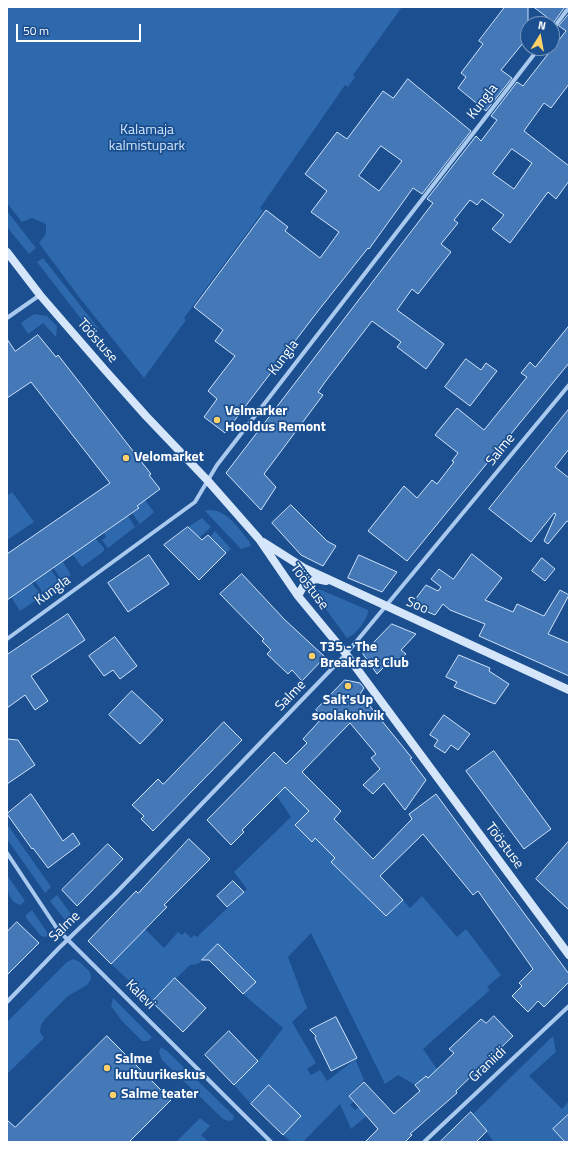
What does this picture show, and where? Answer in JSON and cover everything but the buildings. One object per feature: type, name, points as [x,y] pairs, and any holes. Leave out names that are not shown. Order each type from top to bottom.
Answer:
[{"type":"street","points":[[560,19],[567,10],[569,10]]},
{"type":"street","name":"Kungla","points":[[7,639],[195,502],[217,465],[311,341],[533,56]]},
{"type":"street","name":"Tööstuse","points":[[7,252],[40,295],[146,416],[208,481],[259,539],[298,596],[346,654],[569,955]]},
{"type":"street","points":[[7,318],[40,295]]},
{"type":"street","name":"Salme","points":[[7,1002],[120,888],[346,654],[387,607],[569,385]]},
{"type":"street","name":"Soo","points":[[259,539],[304,568],[569,690]]},
{"type":"street","points":[[298,596],[305,583],[317,580],[335,582]]},
{"type":"street","name":"Kalevi","points":[[7,853],[58,930],[271,1142]]},
{"type":"street","name":"Graniidi","points":[[424,1142],[569,1006]]},
{"type":"green space","name":"Kalamaja kalmistupark","points":[[7,7],[402,7],[353,75],[355,77],[348,87],[345,85],[260,208],[263,211],[184,318],[186,320],[144,378],[79,297],[39,243],[46,234],[46,224],[32,218],[22,222],[7,203]]},
{"type":"green space","points":[[7,211],[36,248],[29,254],[7,227]]},
{"type":"green space","points":[[43,258],[98,328],[92,333],[37,262]]},
{"type":"green space","points":[[34,314],[47,316],[57,326],[56,337],[43,323],[28,334],[21,323]]},
{"type":"green space","points":[[12,492],[34,522],[7,540],[7,496]]},
{"type":"green space","points":[[145,500],[154,512],[140,524],[132,513],[139,509],[137,506]]},
{"type":"green space","points":[[208,510],[221,513],[232,520],[249,541],[251,546],[241,549],[205,511]]},
{"type":"green space","points":[[128,516],[135,527],[108,548],[102,540],[106,537],[104,533]]},
{"type":"green space","points":[[202,518],[211,527],[199,538],[188,527]]},
{"type":"green space","points":[[215,531],[231,549],[226,553],[210,537]]},
{"type":"green space","points":[[95,538],[104,548],[104,551],[82,567],[72,554]]},
{"type":"green space","points":[[62,560],[71,575],[62,581],[53,567]]},
{"type":"green space","points":[[50,569],[60,582],[44,594],[34,580]]},
{"type":"green space","points":[[31,582],[42,596],[20,611],[11,597]]},
{"type":"green space","points":[[315,589],[321,590],[368,610],[364,622],[354,634],[347,638],[317,597],[309,596],[311,591]]},
{"type":"green space","points":[[302,771],[311,781],[309,811],[295,825],[312,842],[315,838],[335,858],[331,862],[351,882],[362,870],[366,896],[386,916],[403,900],[410,908],[422,896],[457,937],[466,929],[501,975],[487,987],[490,990],[423,1049],[439,1072],[430,1080],[425,1076],[415,1085],[398,1075],[385,1084],[311,933],[288,957],[307,1008],[292,1022],[316,1063],[307,1069],[311,1075],[320,1070],[327,1081],[357,1058],[356,1061],[364,1080],[349,1095],[354,1101],[350,1105],[355,1110],[359,1107],[382,1103],[351,1129],[340,1104],[303,1142],[291,1142],[283,1135],[301,1116],[269,1085],[251,1104],[234,1085],[258,1061],[283,1028],[243,994],[256,982],[206,957],[198,964],[190,965],[152,1002],[111,964],[145,929],[164,948],[178,932],[182,935],[185,932],[191,938],[194,935],[197,937],[247,889],[234,872],[291,817],[276,795]]},
{"type":"green space","points":[[7,824],[51,887],[45,893],[7,839]]},
{"type":"green space","points":[[7,875],[25,901],[20,905],[10,897]]},
{"type":"green space","points":[[57,895],[71,914],[65,920],[50,901]]},
{"type":"green space","points":[[32,910],[49,935],[46,937],[41,936],[26,918],[26,915]]},
{"type":"green space","points":[[73,959],[80,962],[90,972],[91,979],[87,985],[68,996],[45,1019],[41,1025],[40,1032],[44,1038],[7,1074],[7,1022],[67,962]]},
{"type":"green space","points":[[113,998],[152,1037],[148,1041],[142,1041],[122,1021],[111,1006]]},
{"type":"green space","points":[[553,1036],[556,1052],[529,1076],[562,1109],[569,1101],[569,1114],[553,1129],[565,1142],[494,1142],[473,1114]]},
{"type":"green space","points":[[161,1047],[167,1051],[234,1116],[233,1120],[229,1121],[223,1119],[162,1060],[159,1052]]},
{"type":"green space","points":[[200,1118],[210,1126],[201,1135],[209,1142],[176,1142]]},
{"type":"place","name":"Velmarker Hooldus Remont","points":[[217,420]]},
{"type":"place","name":"Velomarket","points":[[126,458]]},
{"type":"place","name":"T35 - The Breakfast Club","points":[[312,656]]},
{"type":"place","name":"Salt'sUp soolakohvik","points":[[348,686]]},
{"type":"place","name":"Salme kultuurikeskus","points":[[107,1068]]},
{"type":"place","name":"Salme teater","points":[[113,1095]]}]
